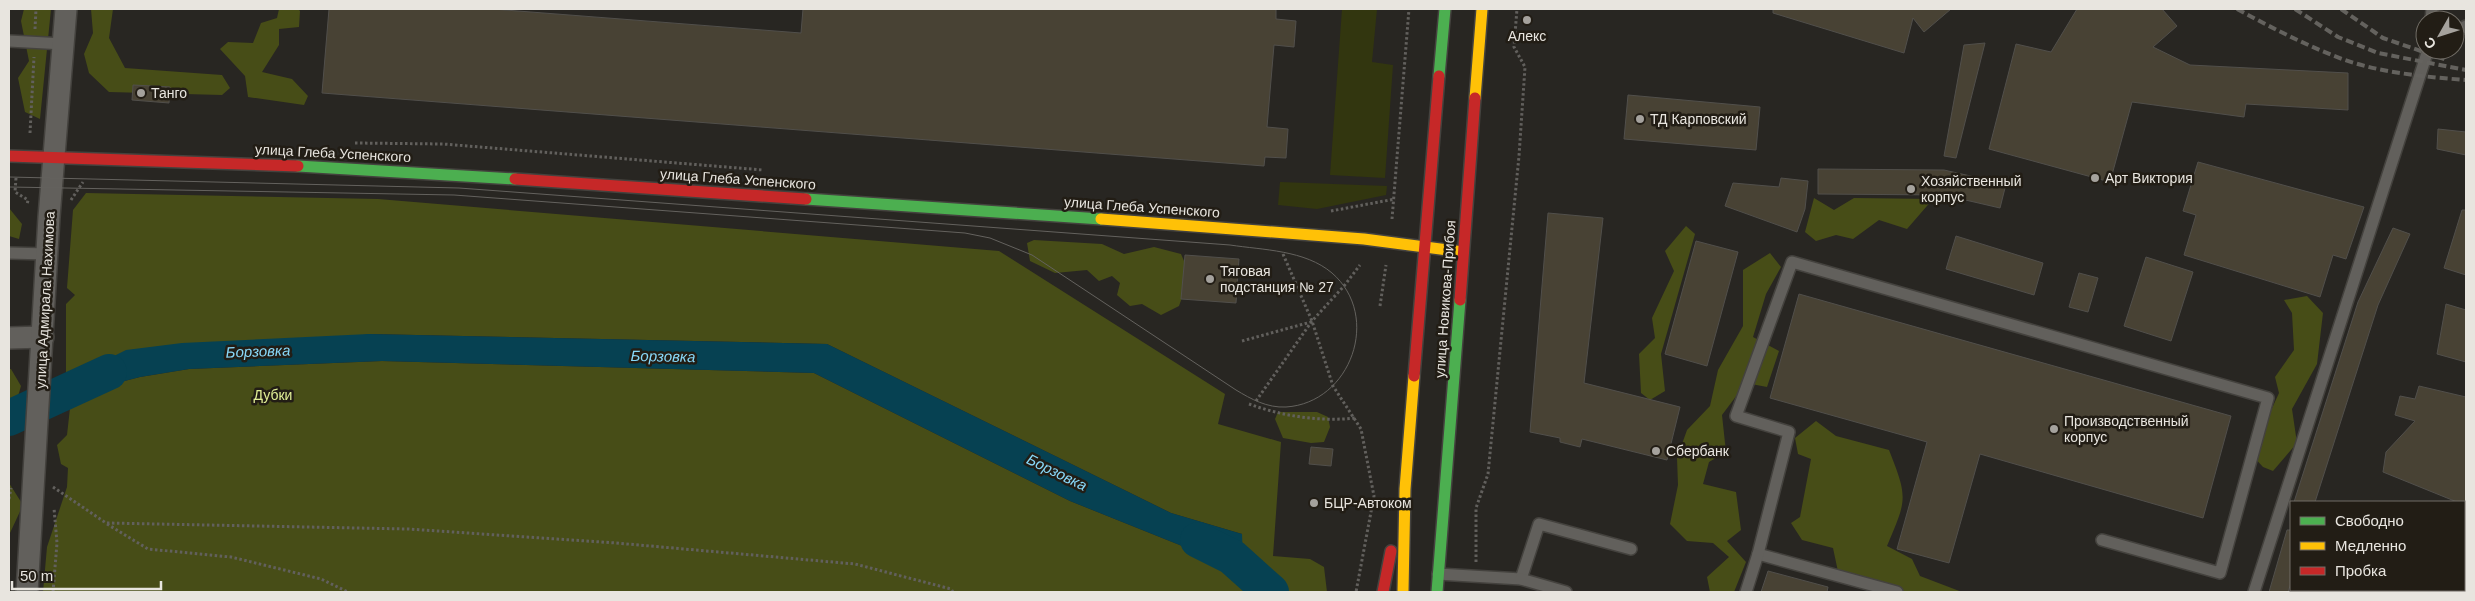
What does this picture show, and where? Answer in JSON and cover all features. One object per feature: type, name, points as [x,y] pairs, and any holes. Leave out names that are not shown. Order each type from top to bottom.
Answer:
[{"type":"street","name":"улица Адмирала Нахимова","points":[[27,592],[47,254],[66,9]]},
{"type":"street","name":"улица Новикова-Прибоя","points":[[1403,592],[1405,489],[1445,9]]},
{"type":"street","name":"улица Новикова-Прибоя","points":[[1437,592],[1459,333],[1463,252],[1482,9]]},
{"type":"street","name":"улица Глеба Успенского","points":[[9,156],[335,167],[1263,230],[1364,239],[1463,252]]},
{"type":"street","points":[[9,338],[43,337]]},
{"type":"street","points":[[1383,592],[1405,489]]},
{"type":"lane","points":[[9,41],[64,44]]},
{"type":"lane","points":[[2254,592],[2425,60]]},
{"type":"lane","points":[[9,253],[47,254]]},
{"type":"lane","points":[[1746,592],[1758,554],[1789,432],[1736,416],[1792,262],[2268,398],[2220,572],[2102,540]]},
{"type":"lane","points":[[1521,579],[1539,524],[1630,549]]},
{"type":"lane","points":[[1758,554],[1897,592]]},
{"type":"lane","points":[[1438,574],[1521,579],[1566,592]]},
{"type":"path","points":[[30,138],[36,9]]},
{"type":"path","points":[[1394,199],[1409,9]]},
{"type":"path","points":[[1476,576],[1476,508],[1488,474],[1520,156],[1524,68],[1514,47],[1517,9]]},
{"type":"path","points":[[71,202],[85,179],[87,158]]},
{"type":"path","points":[[1283,253],[1312,322],[1333,386],[1361,428],[1374,496],[1356,592]]},
{"type":"path","points":[[1256,401],[1312,322],[1360,265]]},
{"type":"path","points":[[1242,341],[1312,322]]},
{"type":"path","points":[[1249,404],[1270,412],[1334,420],[1355,418]]},
{"type":"path","points":[[53,478],[53,496]]},
{"type":"path","points":[[52,487],[148,549],[231,557],[321,579],[348,592]]},
{"type":"path","points":[[53,592],[57,543],[54,506]]},
{"type":"path","points":[[106,523],[408,529],[616,543],[855,564],[951,589],[953,592]]},
{"type":"green space","points":[[24,9],[51,9],[40,119],[25,112],[18,78],[29,61],[21,21]]},
{"type":"green space","points":[[91,9],[113,9],[109,38],[125,68],[222,75],[230,88],[222,95],[109,92],[89,73],[84,54],[93,33]]},
{"type":"green space","points":[[279,9],[298,9],[300,11],[299,27],[279,29],[279,45],[262,72],[292,79],[308,96],[304,105],[248,97],[245,76],[220,49],[228,42],[253,43],[261,23],[277,18]]},
{"type":"green space","points":[[1342,9],[1377,9],[1372,62],[1393,65],[1385,178],[1330,175]]},
{"type":"green space","points":[[1280,182],[1387,186],[1386,195],[1317,209],[1278,205]]},
{"type":"green space","name":"Дубки","points":[[86,193],[378,199],[999,251],[1225,394],[1218,424],[1281,442],[1273,556],[1310,559],[1324,567],[1327,592],[43,592],[47,547],[67,487],[68,468],[61,464],[57,445],[67,435],[71,399],[105,386],[140,377],[189,369],[382,361],[814,373],[1070,501],[1237,568],[1242,534],[1171,513],[827,344],[369,334],[66,388],[66,304],[75,295],[67,288],[73,210]]},
{"type":"green space","points":[[1814,198],[1834,210],[1854,198],[1933,199],[1907,229],[1879,220],[1853,239],[1836,235],[1816,241],[1805,232]]},
{"type":"green space","points":[[9,208],[22,224],[19,239],[9,236]]},
{"type":"green space","points":[[1686,226],[1695,234],[1661,354],[1665,391],[1650,400],[1641,393],[1639,354],[1655,338],[1652,318],[1674,271],[1665,251]]},
{"type":"green space","points":[[1034,240],[1102,244],[1124,254],[1154,247],[1181,254],[1190,275],[1179,306],[1161,315],[1142,304],[1130,306],[1117,295],[1120,283],[1112,276],[1099,281],[1087,270],[1055,273],[1030,261],[1027,243]]},
{"type":"green space","points":[[1770,253],[1781,267],[1766,294],[1753,337],[1779,351],[1767,387],[1746,383],[1722,415],[1726,452],[1709,462],[1703,484],[1736,492],[1741,530],[1727,541],[1746,562],[1734,592],[1710,592],[1707,577],[1729,557],[1713,543],[1687,541],[1670,524],[1678,485],[1677,458],[1687,430],[1710,406],[1718,370],[1743,326],[1743,270]]},
{"type":"green space","points":[[2307,296],[2323,313],[2317,364],[2292,409],[2297,443],[2273,471],[2263,467],[2251,454],[2279,393],[2275,377],[2294,350],[2292,313],[2284,300]]},
{"type":"green space","points":[[9,369],[11,369],[21,386],[9,427]]},
{"type":"green space","points":[[1278,412],[1317,412],[1328,417],[1330,427],[1324,442],[1311,443],[1283,438],[1275,419]]},
{"type":"green space","points":[[1816,421],[1836,436],[1889,450],[1900,479],[1903,498],[1898,518],[1887,546],[1912,559],[1920,576],[1962,592],[1885,592],[1840,581],[1833,548],[1802,540],[1791,523],[1800,517],[1811,459],[1798,454],[1795,438]]},
{"type":"green space","points":[[9,483],[23,505],[10,533],[9,584]]},
{"type":"water","points":[[369,334],[827,344],[1171,513],[1242,534],[1243,559],[1237,568],[1070,501],[814,373],[382,361],[189,369],[140,377],[105,386],[62,402],[64,381],[126,350],[182,343]]},
{"type":"building","points":[[329,9],[492,9],[801,33],[803,9],[1276,9],[1276,19],[1296,21],[1294,47],[1274,45],[1267,127],[1288,129],[1286,158],[1265,157],[1264,166],[322,93]]},
{"type":"building","points":[[1773,9],[1951,9],[1924,32],[1913,18],[1904,53],[1773,13]]},
{"type":"building","points":[[2077,9],[2162,9],[2177,26],[2153,47],[2190,65],[2348,73],[2348,110],[2246,104],[2244,117],[2132,102],[2110,182],[1989,149],[2016,44],[2051,52]]},
{"type":"building","points":[[1985,43],[1956,158],[1944,156],[1964,45]]},
{"type":"building","points":[[133,85],[170,87],[169,103],[132,100]]},
{"type":"building","points":[[1628,95],[1760,107],[1756,150],[1624,139]]},
{"type":"building","points":[[2438,129],[2466,132],[2466,155],[2437,149]]},
{"type":"building","points":[[2198,162],[2364,207],[2346,259],[2333,255],[2320,297],[2184,255],[2196,215],[2183,211]]},
{"type":"building","name":"Хозяйственный корпус","points":[[1818,169],[1944,170],[2006,184],[2000,208],[1944,195],[1818,194]]},
{"type":"building","points":[[1781,178],[1808,181],[1805,209],[1797,232],[1725,206],[1733,183],[1779,187]]},
{"type":"building","points":[[2462,210],[2466,210],[2466,275],[2444,268]]},
{"type":"building","points":[[1548,213],[1603,218],[1584,383],[1680,407],[1667,460],[1582,439],[1580,447],[1560,442],[1560,438],[1530,432]]},
{"type":"building","points":[[2393,228],[2410,234],[2378,305],[2315,501],[2294,501],[2358,302]]},
{"type":"building","points":[[1956,236],[2043,263],[2034,295],[1946,269]]},
{"type":"building","points":[[1696,241],[1738,252],[1707,366],[1665,354]]},
{"type":"building","name":"Тяговая подстанция № 27","points":[[1185,255],[1239,259],[1236,303],[1181,299]]},
{"type":"building","points":[[2146,257],[2193,272],[2171,341],[2124,326]]},
{"type":"building","points":[[2079,273],[2098,278],[2088,312],[2069,307]]},
{"type":"building","name":"Производственный корпус","points":[[1799,294],[2231,416],[2203,518],[1980,454],[1949,563],[1897,549],[1927,442],[1770,398]]},
{"type":"building","points":[[2446,304],[2466,310],[2466,362],[2437,354]]},
{"type":"building","points":[[2419,386],[2466,397],[2466,506],[2465,501],[2455,501],[2383,472],[2386,452],[2415,421],[2395,415],[2400,396],[2415,399]]},
{"type":"building","points":[[1311,447],[1333,449],[1331,466],[1309,464]]},
{"type":"building","points":[[2287,530],[2290,530],[2290,586],[2288,592],[2269,592]]},
{"type":"building","points":[[1768,571],[1828,587],[1827,592],[1761,592]]},
{"type":"waterway","name":"Борзовка","points":[[9,418],[109,372]]},
{"type":"waterway","name":"Борзовка","points":[[1198,540],[1232,557],[1271,592]]},
{"type":"tram line","points":[[9,177],[459,188],[1230,245],[1297,255],[1321,265],[1332,273],[1347,291],[1355,312],[1357,333],[1352,355],[1342,374],[1328,390],[1309,402],[1279,407],[1247,397],[1032,255],[990,238],[965,233],[454,195],[9,187]]},
{"type":"railway","points":[[2237,9],[2317,49],[2345,60],[2389,71],[2466,80]]},
{"type":"railway","points":[[2295,9],[2338,37],[2378,53],[2466,70]]},
{"type":"railway","points":[[2341,9],[2383,38],[2415,49]]},
{"type":"traffic: fast","points":[[1439,76],[1445,9]]},
{"type":"traffic: fast","points":[[298,166],[515,179]]},
{"type":"traffic: fast","points":[[806,199],[1101,219]]},
{"type":"traffic: fast","points":[[1437,592],[1460,300]]},
{"type":"traffic: slow","points":[[1475,98],[1482,9]]},
{"type":"traffic: slow","points":[[1101,219],[1364,239],[1463,252]]},
{"type":"traffic: slow","points":[[1403,592],[1405,489],[1414,376]]},
{"type":"traffic: jam","points":[[1414,376],[1439,76]]},
{"type":"traffic: jam","points":[[1460,300],[1475,98]]},
{"type":"traffic: jam","points":[[9,156],[298,166]]},
{"type":"traffic: jam","points":[[515,179],[806,199]]},
{"type":"traffic: jam","points":[[1383,592],[1391,551]]},
{"type":"place","name":"Алекс","points":[[1527,20]]},
{"type":"place","name":"Танго","points":[[141,93]]},
{"type":"place","name":"ТД Карповский","points":[[1640,119]]},
{"type":"place","name":"Арт Виктория","points":[[2095,178]]},
{"type":"place","name":"Хозяйственный корпус","points":[[1911,189]]},
{"type":"place","name":"Тяговая подстанция № 27","points":[[1210,279]]},
{"type":"place","name":"Производственный корпус","points":[[2054,429]]},
{"type":"place","name":"Сбербанк","points":[[1656,451]]},
{"type":"place","name":"БЦР-Автоком","points":[[1314,503]]}]
